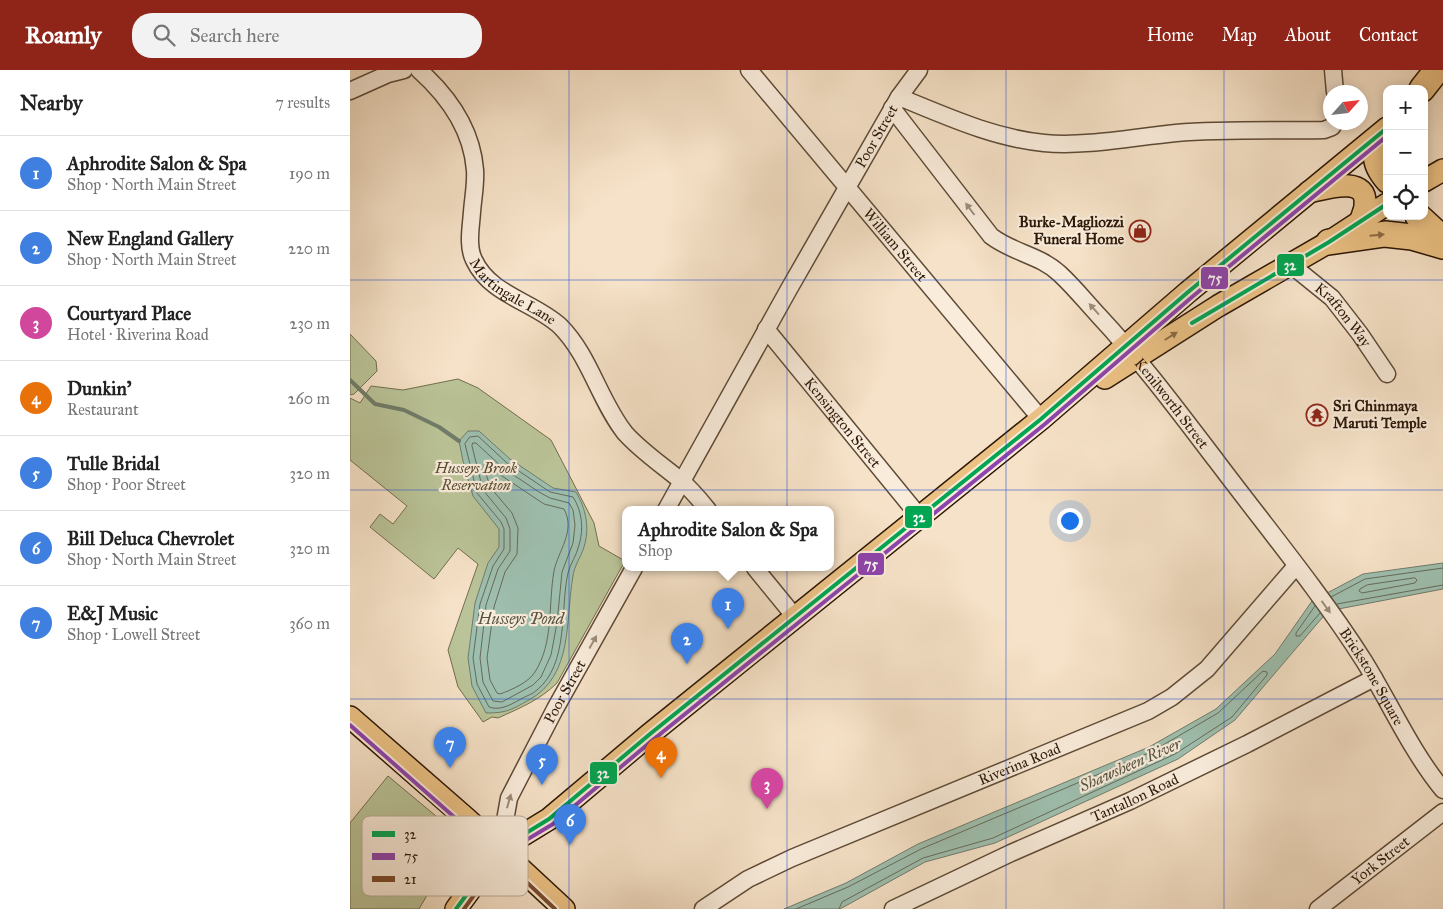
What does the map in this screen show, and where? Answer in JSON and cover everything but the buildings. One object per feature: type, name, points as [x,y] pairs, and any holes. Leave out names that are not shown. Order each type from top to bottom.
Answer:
[{"type":"highway","points":[[1425,85],[1437,70]]},
{"type":"highway","points":[[1422,220],[1443,240]]},
{"type":"highway","points":[[1329,242],[1389,234],[1412,237],[1443,246]]},
{"type":"main road","points":[[1428,95],[1443,82]]},
{"type":"main road","points":[[528,832],[549,819],[650,734],[1041,418],[1132,352],[1306,192],[1383,133]]},
{"type":"main road","points":[[1383,135],[1378,142],[1374,159],[1376,167],[1383,177]]},
{"type":"main road","points":[[1428,179],[1443,170]]},
{"type":"main road","points":[[1306,192],[1348,185],[1356,187],[1362,193],[1365,203],[1361,220]]},
{"type":"main road","points":[[1132,352],[1218,306],[1329,242],[1383,206]]},
{"type":"main road","points":[[350,717],[462,816]]},
{"type":"main road","points":[[528,875],[564,909]]},
{"type":"main road","points":[[456,909],[466,896]]},
{"type":"street","points":[[350,91],[388,74],[404,70]]},
{"type":"street","name":"Martingale Lane","points":[[419,70],[444,95],[459,120],[471,146],[475,172],[471,250],[472,258],[477,267],[491,283],[560,327],[579,351],[625,432],[643,450],[682,482],[704,506]]},
{"type":"street","name":"William Street","points":[[749,70],[1041,418]]},
{"type":"street","points":[[896,102],[919,70]]},
{"type":"street","points":[[1333,70],[1334,85]]},
{"type":"street","name":"Poor Street","points":[[668,506],[766,329],[896,102],[1017,138],[1056,143],[1203,132],[1324,130]]},
{"type":"street","name":"Kenilworth Street","points":[[896,102],[991,236],[1011,249],[1041,260],[1054,269],[1078,292],[1132,352],[1301,572]]},
{"type":"street","name":"Krafton Way","points":[[1290,264],[1332,298],[1364,339],[1387,374]]},
{"type":"street","name":"Kensington Street","points":[[766,329],[919,516]]},
{"type":"street","name":"Poor Street","points":[[506,816],[509,798],[555,709],[632,571]]},
{"type":"street","points":[[757,571],[795,617]]},
{"type":"street","name":"Brickstone Square","points":[[1301,572],[1346,635],[1443,790]]},
{"type":"street","name":"Riverina Road","points":[[703,909],[748,878],[792,858],[1148,712],[1172,697],[1207,669],[1301,572]]},
{"type":"street","name":"Tantallon Road","points":[[892,909],[1004,856],[1130,802],[1374,678]]},
{"type":"street","name":"York Street","points":[[1318,909],[1443,812]]},
{"type":"green space","points":[[350,334],[376,361],[377,371],[354,394],[350,395]]},
{"type":"green space","name":"Husseys Brook Reservation","points":[[458,379],[478,388],[551,440],[594,523],[599,546],[622,559],[622,566],[557,683],[529,703],[498,718],[492,717],[483,722],[458,687],[448,650],[478,564],[458,548],[434,579],[370,527],[380,514],[393,524],[407,506],[350,460],[350,398],[360,403],[371,386],[403,390]]},
{"type":"green space","points":[[388,776],[436,816],[362,816],[362,896],[427,896],[419,909],[350,909],[350,823]]},
{"type":"water","name":"Husseys Pond","points":[[468,431],[479,431],[510,459],[553,488],[576,492],[582,505],[587,526],[583,551],[574,572],[565,645],[561,661],[554,676],[543,689],[529,700],[509,710],[499,712],[486,713],[472,686],[468,658],[475,603],[488,563],[499,547],[499,529],[473,496],[459,441]]},
{"type":"water","name":"Shawsheen River","points":[[1443,563],[1443,589],[1328,611],[1235,720],[1178,759],[995,843],[925,862],[840,909],[784,909],[846,883],[918,844],[1149,747],[1216,709],[1275,654],[1312,601],[1363,574]]},
{"type":"waterway","points":[[350,380],[375,404],[404,410],[439,427],[459,441]]},
{"type":"transit line","name":"32","points":[[528,832],[549,819],[650,734],[1041,419],[1188,292],[1385,130]]},
{"type":"transit line","name":"75","points":[[528,839],[553,824],[654,739],[1045,424],[1192,297],[1383,139]]},
{"type":"transit line","name":"32","points":[[1192,323],[1329,242],[1383,207]]},
{"type":"transit line","name":"75","points":[[350,725],[453,816]]},
{"type":"transit line","name":"21","points":[[528,884],[555,909]]},
{"type":"transit line","name":"32","points":[[456,909],[466,896]]},
{"type":"transit line","name":"21","points":[[464,909],[473,896]]},
{"type":"place","name":"Burke-Magliozzi Funeral Home","points":[[1140,231]]},
{"type":"place","name":"Sri Chinmaya Maruti Temple","points":[[1317,415]]},
{"type":"place","name":"Aphrodite Salon & Spa","points":[[728,629]]},
{"type":"place","name":"New England Gallery","points":[[687,664]]},
{"type":"place","name":"E&J Music","points":[[450,768]]},
{"type":"place","name":"Dunkin'","points":[[661,778]]},
{"type":"place","name":"Tulle Bridal","points":[[542,785]]},
{"type":"place","name":"Courtyard Place","points":[[767,809]]},
{"type":"place","name":"Bill Deluca Chevrolet","points":[[570,845]]}]
